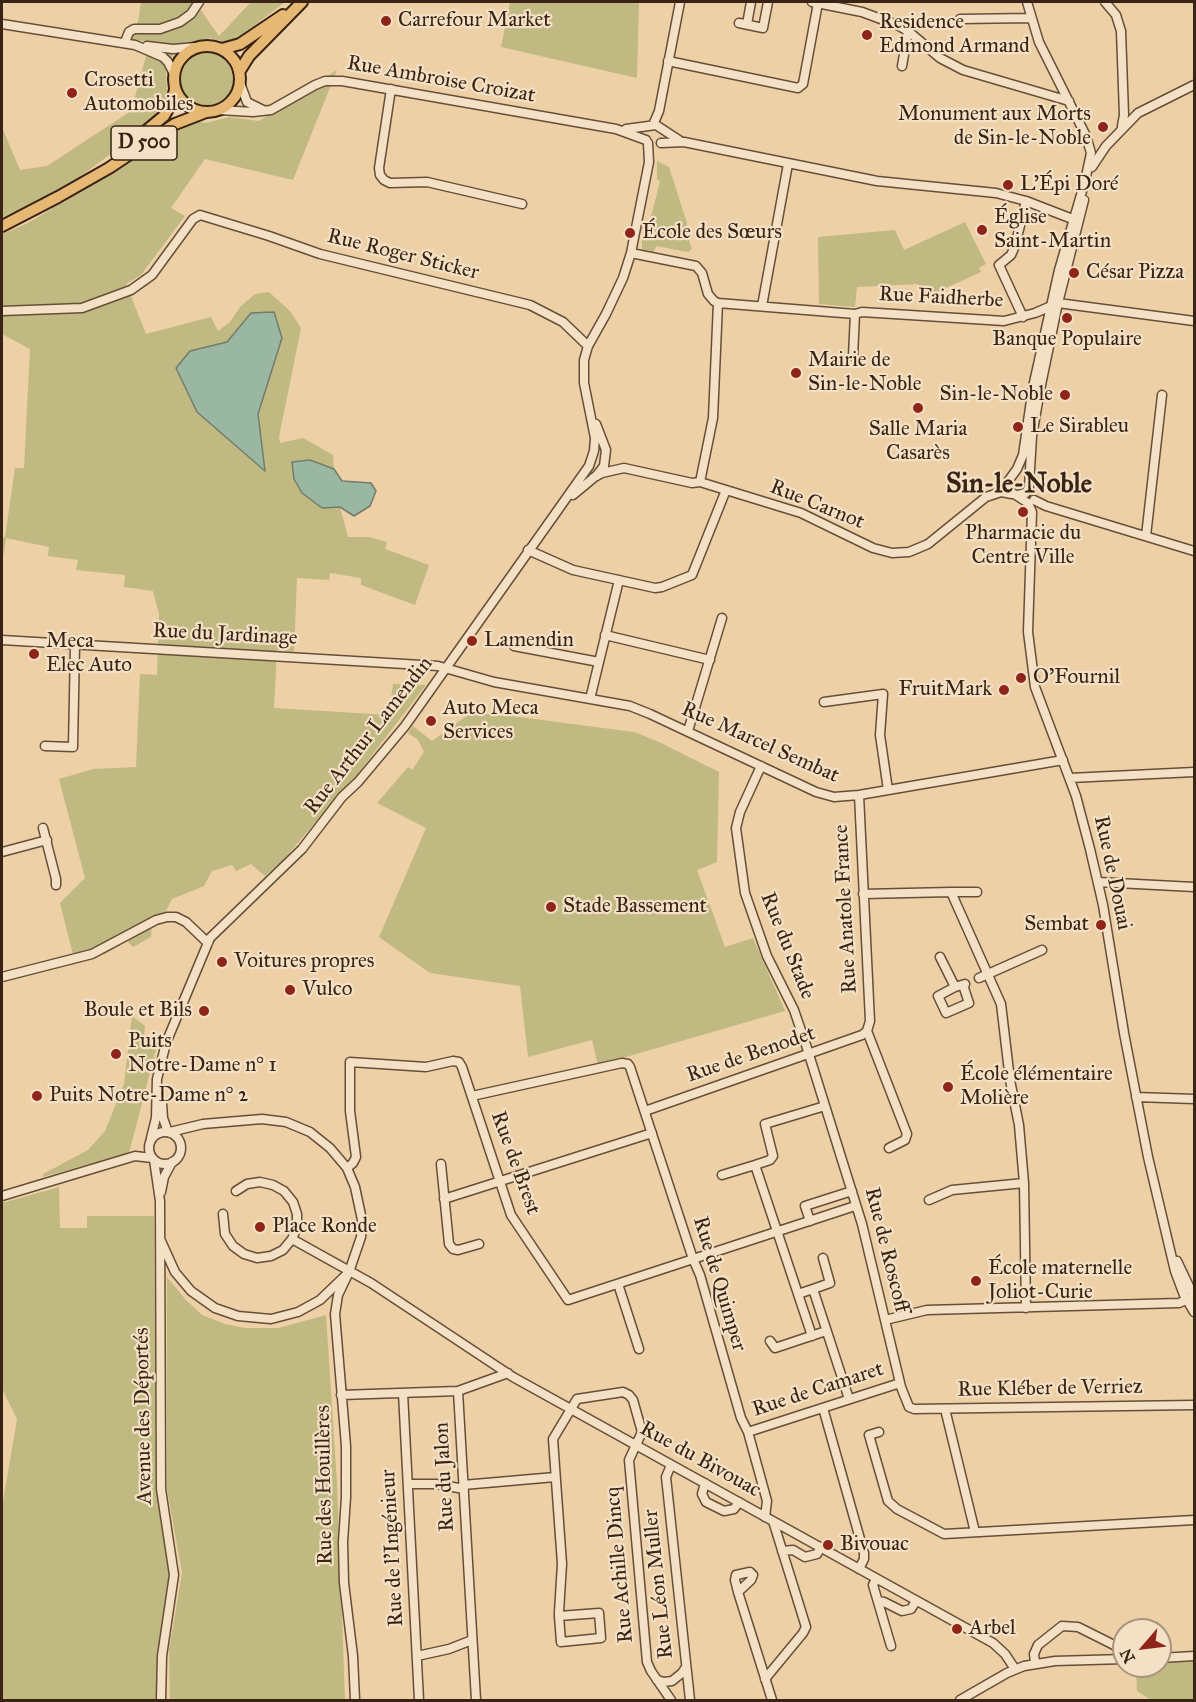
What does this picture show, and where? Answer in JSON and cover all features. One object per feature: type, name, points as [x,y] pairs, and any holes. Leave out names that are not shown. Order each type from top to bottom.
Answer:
[{"type":"main road","points":[[222,49],[246,40],[301,2]]},
{"type":"main road","points":[[239,77],[233,59],[222,49],[211,46],[196,47],[181,57],[174,74],[175,89],[180,99],[189,107],[206,112],[219,110],[232,101],[239,77],[249,56],[301,2]]},
{"type":"main road","name":"D 500","points":[[86,181],[164,116],[175,89]]},
{"type":"main road","name":"D 500","points":[[2,225],[114,165],[169,127],[206,112]]},
{"type":"street","points":[[125,42],[129,32],[134,29],[160,29],[180,22],[191,14],[199,2]]},
{"type":"street","points":[[561,507],[589,466],[594,451],[592,416],[584,383],[584,360],[588,346],[623,278],[631,254],[649,157],[644,134],[659,114],[680,2]]},
{"type":"street","points":[[751,2],[743,24],[763,28],[768,2]]},
{"type":"street","points":[[668,61],[795,88],[803,84],[815,2],[862,12],[897,25],[908,31],[940,58],[963,70],[1069,101]]},
{"type":"street","points":[[1027,2],[1044,54],[1090,147],[1090,159],[1076,220],[1033,387],[1023,455],[1008,486],[1015,495],[1029,505],[1032,520]]},
{"type":"street","points":[[1105,2],[1116,15],[1121,31],[1124,103],[1124,120],[1121,129]]},
{"type":"street","points":[[960,19],[1031,18]]},
{"type":"street","points":[[2,24],[125,42],[163,57],[174,74]]},
{"type":"street","points":[[902,66],[908,31]]},
{"type":"street","points":[[135,45],[173,49],[196,47]]},
{"type":"street","points":[[239,77],[248,102],[252,106],[267,111]]},
{"type":"street","name":"Rue Ambroise Croizat","points":[[219,110],[267,111],[325,81],[347,81],[616,129],[647,141]]},
{"type":"street","points":[[1076,220],[1095,161],[1121,129],[1144,109],[1194,86]]},
{"type":"street","points":[[391,89],[379,168],[384,180],[390,183],[427,182],[522,204]]},
{"type":"street","points":[[1124,103],[1133,110],[1144,109]]},
{"type":"street","points":[[651,126],[659,126],[672,137],[684,142],[788,164],[877,181],[996,193],[1026,201],[1076,220]]},
{"type":"street","name":"Rue Ambroise Croizat","points":[[616,129],[651,126]]},
{"type":"street","points":[[647,173],[664,137],[663,129]]},
{"type":"street","points":[[1086,136],[1095,143],[1110,142]]},
{"type":"street","points":[[647,141],[652,145],[684,142]]},
{"type":"street","points":[[762,306],[788,164]]},
{"type":"street","points":[[1023,317],[999,265],[1009,257],[1015,246],[1026,201]]},
{"type":"street","name":"Rue Roger Sticker","points":[[2,311],[82,308],[131,290],[152,275],[193,219],[200,214],[327,256],[530,305],[567,325],[588,346]]},
{"type":"street","points":[[631,254],[696,266],[702,273],[708,294],[718,303],[713,418],[700,482]]},
{"type":"street","name":"Rue Faidherbe","points":[[718,303],[855,314],[862,312],[998,321],[1023,317],[1054,305]]},
{"type":"street","points":[[1054,305],[1194,321]]},
{"type":"street","points":[[1015,495],[1026,493],[1030,485],[1033,429],[1054,305]]},
{"type":"street","name":"Rue Faidherbe","points":[[853,356],[855,314]]},
{"type":"street","points":[[1146,536],[1162,395]]},
{"type":"street","points":[[561,507],[604,466],[605,445],[592,416]]},
{"type":"street","points":[[595,438],[606,459],[624,468]]},
{"type":"street","name":"Rue Carnot","points":[[593,478],[602,473],[624,468],[692,483],[700,482],[801,513],[873,548],[898,553],[928,544],[986,497],[1001,492],[1015,495]]},
{"type":"street","points":[[1012,476],[1023,475],[1030,485]]},
{"type":"street","name":"Rue de Douai","points":[[1030,485],[1034,500],[1028,623],[1030,659],[1038,698],[1070,778],[1098,882],[1153,1180],[1167,1235],[1192,1298],[1194,1312]]},
{"type":"street","points":[[528,550],[569,568],[658,588],[690,577],[726,490]]},
{"type":"street","points":[[1034,500],[1046,506],[1194,550]]},
{"type":"street","name":"Rue Arthur Lamendin","points":[[208,943],[265,883],[302,849],[342,797],[358,782],[405,726],[528,550],[561,507]]},
{"type":"street","points":[[590,699],[619,580]]},
{"type":"street","points":[[687,731],[723,618]]},
{"type":"street","points":[[605,635],[710,660]]},
{"type":"street","name":"Rue du Jardinage","points":[[2,640],[430,665],[446,669]]},
{"type":"street","points":[[45,746],[73,747],[75,645]]},
{"type":"street","points":[[514,646],[599,662]]},
{"type":"street","name":"Rue Marcel Sembat","points":[[446,669],[494,682],[630,706],[822,794],[838,797],[1063,760]]},
{"type":"street","points":[[824,702],[883,694],[880,742],[888,790]]},
{"type":"street","name":"Rue du Stade","points":[[761,766],[740,812],[736,828],[744,887],[767,956],[796,1015],[825,1106]]},
{"type":"street","points":[[1070,778],[1194,772]]},
{"type":"street","name":"Rue Anatole France","points":[[859,795],[870,1021],[867,1031]]},
{"type":"street","points":[[43,828],[56,885]]},
{"type":"street","points":[[2,852],[47,840]]},
{"type":"street","points":[[1098,882],[1194,887]]},
{"type":"street","points":[[951,892],[984,976],[1003,1009],[1010,1080],[1019,1125],[1024,1183],[1026,1308]]},
{"type":"street","points":[[863,894],[977,892]]},
{"type":"street","points":[[2,977],[92,954],[156,920],[167,917],[176,917],[186,922],[208,943],[170,1033],[160,1067],[156,1118],[148,1149],[153,1159]]},
{"type":"street","points":[[984,976],[1042,950]]},
{"type":"street","points":[[940,957],[961,986]]},
{"type":"street","points":[[867,1031],[906,1132],[905,1140],[889,1148]]},
{"type":"street","name":"Rue de Benodet","points":[[645,1111],[862,1035],[867,1031]]},
{"type":"street","name":"Rue de Brest","points":[[346,1168],[356,1157],[350,1111],[350,1062],[430,1067],[453,1061],[459,1062],[513,1219],[568,1300],[618,1284]]},
{"type":"street","name":"Rue de Quimper","points":[[472,1096],[622,1063],[628,1064],[700,1275],[741,1418],[748,1432],[767,1501],[769,1519],[782,1551],[806,1627],[765,1679]]},
{"type":"street","points":[[160,1067],[162,1114],[169,1132],[176,1136],[180,1144]]},
{"type":"street","points":[[1136,1097],[1194,1099]]},
{"type":"street","points":[[722,1175],[770,1160],[773,1156],[765,1124],[825,1106]]},
{"type":"street","name":"Rue de Roscoff","points":[[825,1106],[862,1224],[900,1383],[908,1405]]},
{"type":"street","points":[[109,1163],[134,1151],[159,1132],[169,1132],[195,1125],[262,1119],[286,1122],[320,1139],[336,1154],[355,1187],[362,1220],[361,1237],[349,1272],[320,1300],[298,1312],[271,1319],[238,1316],[215,1308],[191,1291],[175,1272],[159,1236]]},
{"type":"street","points":[[2,1196],[138,1155],[163,1164],[172,1162],[179,1155],[180,1144],[186,1133],[195,1125]]},
{"type":"street","points":[[444,1198],[652,1133]]},
{"type":"street","name":"Avenue des Déportés","points":[[153,1159],[160,1201]]},
{"type":"street","name":"Avenue des Déportés","points":[[161,1701],[162,1656],[174,1575],[161,1489],[159,1236],[163,1180],[172,1162]]},
{"type":"street","points":[[441,1164],[448,1240],[451,1247],[458,1250],[479,1244]]},
{"type":"street","points":[[755,1165],[812,1336]]},
{"type":"street","points":[[223,1214],[223,1228],[228,1240],[238,1250],[250,1256],[264,1257],[277,1254],[292,1239],[297,1227],[297,1214],[293,1202],[284,1191],[260,1182],[247,1184],[236,1191]]},
{"type":"street","points":[[929,1200],[952,1190],[1024,1183]]},
{"type":"street","points":[[810,1221],[805,1206],[852,1191]]},
{"type":"street","points":[[639,1349],[618,1284],[855,1206]]},
{"type":"street","name":"Rue du Bivouac","points":[[292,1239],[371,1283],[508,1373],[570,1409],[705,1483],[737,1505],[769,1519],[819,1551],[859,1569],[996,1646],[1008,1657],[1015,1669]]},
{"type":"street","points":[[798,1294],[830,1283],[823,1258]]},
{"type":"street","name":"Rue des Houillères","points":[[349,1272],[338,1295],[335,1314],[346,1467],[344,1583],[353,1656],[355,1701]]},
{"type":"street","points":[[813,1289],[849,1399]]},
{"type":"street","points":[[885,1320],[927,1310],[1179,1303],[1192,1298]]},
{"type":"street","points":[[770,1341],[775,1348],[826,1331]]},
{"type":"street","points":[[341,1395],[458,1391],[508,1373]]},
{"type":"street","name":"Rue de Camaret","points":[[748,1432],[900,1383]]},
{"type":"street","name":"Rue du Jalon","points":[[458,1391],[476,1701]]},
{"type":"street","name":"Rue Achille Dincq","points":[[570,1409],[575,1400],[580,1397],[619,1392],[627,1394],[633,1400],[642,1432],[629,1460],[647,1662],[671,1701]]},
{"type":"street","name":"Rue de l'Ingénieur","points":[[403,1393],[419,1701]]},
{"type":"street","name":"Rue Kléber de Verriez","points":[[908,1405],[914,1409],[1194,1405]]},
{"type":"street","points":[[823,1408],[864,1553],[859,1569]]},
{"type":"street","points":[[559,1616],[599,1613],[601,1638],[561,1642],[559,1616],[562,1564],[553,1441],[570,1409]]},
{"type":"street","points":[[945,1409],[976,1532]]},
{"type":"street","points":[[879,1432],[869,1435],[891,1504],[940,1533],[1194,1520]]},
{"type":"street","name":"Rue Léon Muller","points":[[670,1465],[666,1477],[690,1701]]},
{"type":"street","points":[[408,1484],[464,1487],[555,1477]]},
{"type":"street","points":[[705,1483],[702,1494],[706,1502],[724,1511],[737,1505]]},
{"type":"street","points":[[782,1551],[793,1550],[805,1557],[819,1551]]},
{"type":"street","points":[[876,1579],[873,1585],[891,1646]]},
{"type":"street","points":[[738,1592],[772,1701]]},
{"type":"street","points":[[878,1601],[902,1611],[910,1609],[915,1601]]},
{"type":"street","points":[[1035,1663],[1034,1654],[1038,1645],[1062,1626],[1078,1627],[1112,1644]]},
{"type":"street","points":[[417,1656],[450,1649],[472,1640]]},
{"type":"street","points":[[1172,1657],[1194,1656]]},
{"type":"street","points":[[963,1700],[1015,1669],[1035,1663],[1112,1659]]},
{"type":"street","points":[[657,1680],[672,1681],[682,1673],[686,1666]]},
{"type":"shaded area","points":[[141,2],[195,2],[219,36],[251,2],[285,2],[228,43],[210,38],[179,45],[166,67],[167,102],[160,112],[124,144],[77,179],[32,204],[2,217],[2,127],[20,170],[47,166],[131,111],[150,42],[120,38],[138,22]]},
{"type":"shaded area","points":[[510,2],[639,2],[637,78],[501,47]]},
{"type":"shaded area","points":[[206,51],[217,53],[226,59],[232,68],[234,79],[232,90],[226,99],[217,105],[206,107],[195,105],[186,99],[180,90],[178,79],[180,68],[186,59],[195,53]]},
{"type":"shaded area","points":[[337,70],[293,180],[205,159],[171,208],[185,216],[141,275],[126,284],[146,334],[211,317],[218,331],[230,322],[240,307],[255,294],[269,292],[290,311],[301,328],[279,437],[280,443],[303,438],[333,455],[334,469],[310,460],[294,479],[302,493],[322,508],[340,507],[348,537],[369,537],[387,542],[385,549],[429,565],[415,605],[361,585],[361,578],[330,573],[329,580],[297,578],[294,652],[277,650],[274,708],[389,715],[393,684],[426,685],[355,777],[281,862],[265,876],[251,864],[236,871],[232,865],[212,871],[204,886],[172,899],[165,913],[152,920],[151,937],[133,947],[127,941],[105,954],[75,962],[60,903],[85,878],[59,779],[93,769],[136,767],[140,674],[157,675],[159,614],[153,591],[124,587],[125,575],[76,570],[78,560],[48,556],[49,547],[6,538],[2,564],[2,538],[5,537],[15,468],[24,468],[30,349],[2,334],[2,234],[26,224],[113,173],[175,129],[195,121],[206,123],[229,117],[259,121]],"holes":[[[251,313],[282,338],[258,414],[264,470],[197,412],[190,351],[227,342]]]},
{"type":"shaded area","points":[[657,161],[669,167],[687,223],[686,231],[692,249],[688,252],[656,246],[654,252],[642,249],[642,239],[650,221],[660,181],[657,180]]},
{"type":"shaded area","points":[[965,222],[986,264],[979,268],[981,272],[926,297],[918,284],[857,287],[855,307],[819,304],[818,237],[895,230],[904,250]]},
{"type":"shaded area","points":[[274,312],[282,338],[258,414],[265,471],[197,412],[176,368],[190,351],[227,342],[251,313]]},
{"type":"shaded area","points":[[310,460],[334,469],[342,481],[371,483],[376,491],[370,506],[354,516],[340,507],[322,508],[302,493],[294,479],[292,462]]},
{"type":"shaded area","points":[[469,714],[496,714],[634,732],[719,772],[717,862],[697,870],[725,947],[753,938],[785,1011],[598,1065],[592,1040],[528,1057],[520,986],[430,973],[379,937],[426,828],[377,803],[408,767],[412,770],[424,752],[418,740],[408,733],[413,726],[432,741]]},
{"type":"shaded area","points":[[132,1016],[145,1026],[144,1037],[159,1038],[129,1153],[43,1177],[43,1174],[88,1150],[105,1131],[124,1084]]},
{"type":"shaded area","points":[[59,1187],[60,1228],[87,1228],[87,1216],[154,1216],[156,1488],[170,1576],[158,1700],[2,1700],[2,1507],[17,1419],[2,1389],[2,1203]]},
{"type":"shaded area","points":[[167,1277],[202,1315],[225,1324],[245,1328],[279,1328],[326,1315],[337,1482],[345,1700],[170,1700],[169,1650],[182,1573],[167,1489]]},
{"type":"shaded area","points":[[1194,1660],[1194,1700],[1151,1700],[1137,1691],[1136,1678],[1172,1678],[1172,1662]]},
{"type":"place","name":"Carrefour Market","points":[[386,21]]},
{"type":"place","name":"Residence Edmond Armand","points":[[867,35]]},
{"type":"place","name":"Crosetti Automobiles","points":[[72,93]]},
{"type":"place","name":"Monument aux Morts de Sin-le-Noble","points":[[1103,127]]},
{"type":"place","name":"L'Épi Doré","points":[[1008,185]]},
{"type":"place","name":"Église Saint-Martin","points":[[982,230]]},
{"type":"place","name":"École des Sœurs","points":[[630,233]]},
{"type":"place","name":"César Pizza","points":[[1074,273]]},
{"type":"place","name":"Banque Populaire","points":[[1067,318]]},
{"type":"place","name":"Mairie de Sin-le-Noble","points":[[796,373]]},
{"type":"place","name":"Sin-le-Noble","points":[[1065,395]]},
{"type":"place","name":"Salle Maria Casarès","points":[[918,408]]},
{"type":"place","name":"Le Sirableu","points":[[1018,427]]},
{"type":"place","name":"Pharmacie du Centre Ville","points":[[1023,512]]},
{"type":"place","name":"Lamendin","points":[[472,641]]},
{"type":"place","name":"Meca Elec Auto","points":[[34,654]]},
{"type":"place","name":"O'Fournil","points":[[1021,678]]},
{"type":"place","name":"FruitMark","points":[[1004,690]]},
{"type":"place","name":"Auto Meca Services","points":[[431,721]]},
{"type":"place","name":"Stade Bassement","points":[[551,907]]},
{"type":"place","name":"Sembat","points":[[1101,925]]},
{"type":"place","name":"Voitures propres","points":[[222,962]]},
{"type":"place","name":"Vulco","points":[[290,990]]},
{"type":"place","name":"Boule et Bils","points":[[204,1011]]},
{"type":"place","name":"Puits Notre-Dame n° 1","points":[[116,1054]]},
{"type":"place","name":"École élémentaire Molière","points":[[948,1087]]},
{"type":"place","name":"Puits Notre-Dame n° 2","points":[[37,1096]]},
{"type":"place","name":"Place Ronde","points":[[260,1227]]},
{"type":"place","name":"École maternelle Joliot-Curie","points":[[976,1281]]},
{"type":"place","name":"Bivouac","points":[[828,1545]]},
{"type":"place","name":"Arbel","points":[[957,1629]]},
{"type":"district","name":"Sin-le-Noble","points":[[1019,485]]}]
